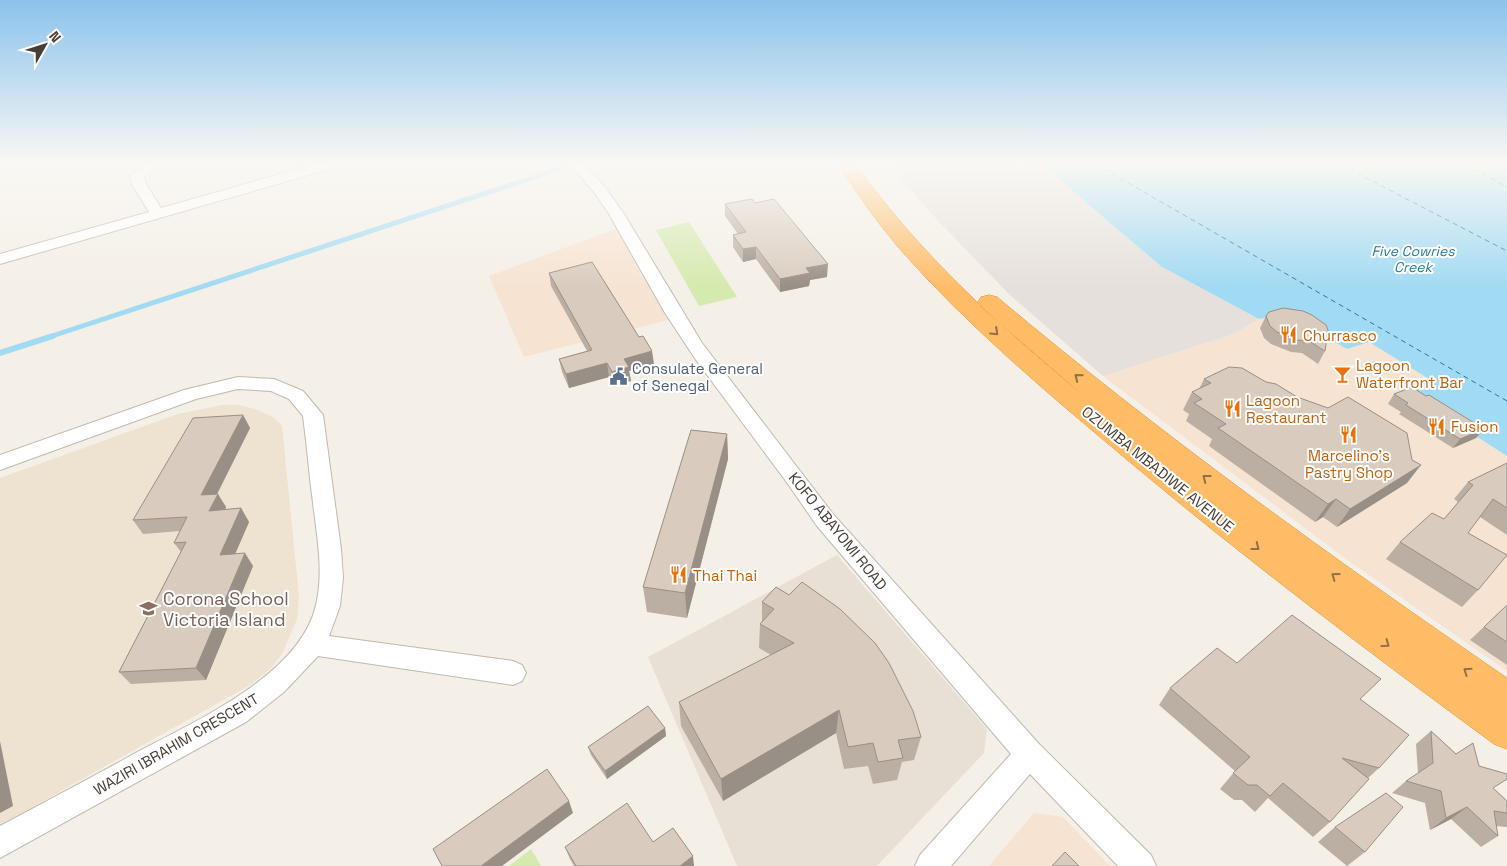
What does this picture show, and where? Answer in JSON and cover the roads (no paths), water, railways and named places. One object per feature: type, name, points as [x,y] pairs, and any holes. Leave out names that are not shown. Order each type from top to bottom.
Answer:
[{"type":"highway","name":"OZUMBA MBADIWE AVENUE","points":[[875,205],[918,256],[1012,349],[1181,489],[1304,584],[1507,731]]},
{"type":"highway","name":"OZUMBA MBADIWE AVENUE","points":[[895,205],[976,291],[1036,343],[1218,488],[1310,558],[1507,699]]},
{"type":"street","points":[[153,205],[158,214]]},
{"type":"street","points":[[0,260],[188,205]]},
{"type":"street","name":"KOFO ABAYOMI ROAD","points":[[610,205],[625,227],[702,357],[808,494],[825,520],[1029,754],[1140,866]]},
{"type":"street","name":"WAZIRI IBRAHIM CRESCENT","points":[[0,464],[190,394],[238,384],[274,385],[296,394],[313,415],[333,575],[324,620],[311,644],[291,670],[268,691],[236,713],[0,843]]},
{"type":"street","points":[[311,644],[513,673]]},
{"type":"street","points":[[931,866],[1029,754]]},
{"type":"water","name":"Five Cowries Creek","points":[[1090,205],[1507,205],[1507,456],[1402,389],[1429,379],[1369,342],[1347,349],[1302,323],[1276,316],[1259,319],[1162,267]]},
{"type":"waterway","points":[[49,337],[448,205]]},
{"type":"waterway","points":[[0,353],[53,336]]},
{"type":"place","name":"Churrasco","points":[[1289,335]]},
{"type":"place","name":"Lagoon Waterfront Bar","points":[[1342,374]]},
{"type":"place","name":"Consulate General of Senegal","points":[[618,377]]},
{"type":"place","name":"Lagoon Restaurant","points":[[1232,409]]},
{"type":"place","name":"Fusion","points":[[1437,426]]},
{"type":"place","name":"Marcelino's Pastry Shop","points":[[1349,434]]},
{"type":"place","name":"Thai Thai","points":[[679,575]]},
{"type":"place","name":"Corona School Victoria Island","points":[[149,608]]}]
